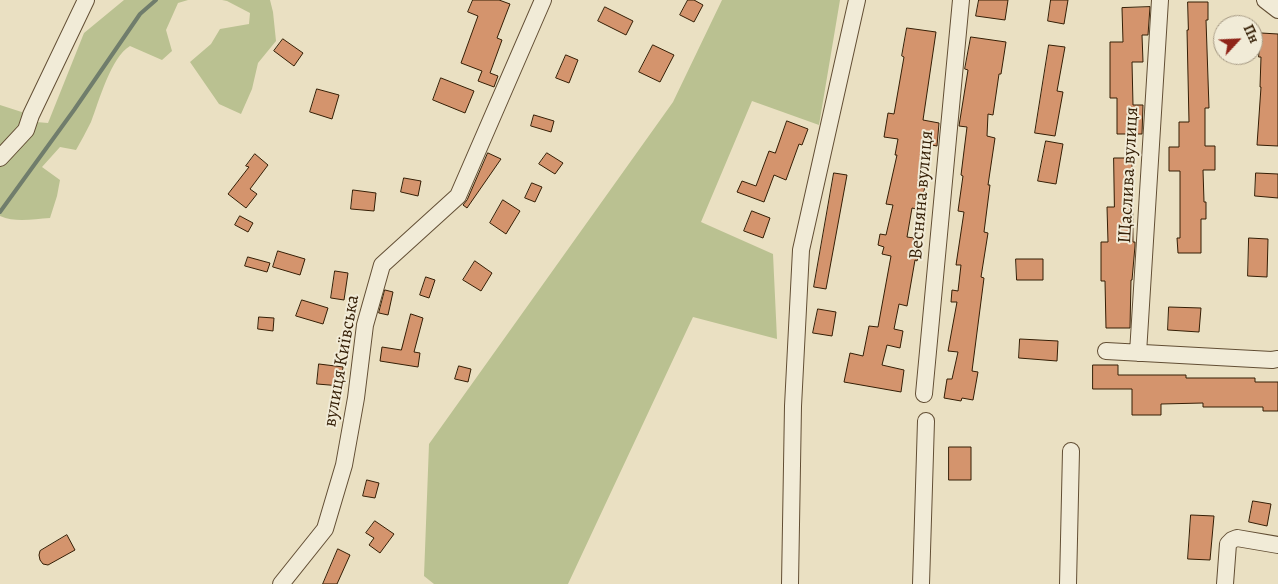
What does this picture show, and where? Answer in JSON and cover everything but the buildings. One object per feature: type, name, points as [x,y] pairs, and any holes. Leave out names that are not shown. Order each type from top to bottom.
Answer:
[{"type":"street","points":[[0,158],[26,130],[31,114],[86,0]]},
{"type":"street","name":"вулиця Київська","points":[[281,584],[325,529],[344,465],[356,398],[365,326],[382,265],[458,196],[543,0]]},
{"type":"street","points":[[790,584],[793,406],[801,250],[858,0]]},
{"type":"street","name":"Весняна вулиця","points":[[924,394],[961,0]]},
{"type":"street","name":"Щаслива вулиця","points":[[1138,353],[1160,0]]},
{"type":"street","points":[[1265,0],[1278,10]]},
{"type":"street","points":[[1106,350],[1278,359]]},
{"type":"street","points":[[921,584],[926,421]]},
{"type":"street","points":[[1068,584],[1071,451]]},
{"type":"street","points":[[1225,584],[1228,544],[1232,540],[1237,538],[1278,545]]},
{"type":"green space","points":[[124,0],[188,0],[178,3],[166,30],[172,51],[162,60],[130,46],[117,60],[106,80],[91,122],[76,150],[60,147],[42,167],[60,180],[50,218],[18,220],[0,216],[0,166],[36,122],[48,123],[84,33]]},
{"type":"green space","points":[[222,0],[270,0],[273,12],[276,41],[258,63],[252,89],[241,114],[219,104],[190,62],[211,44],[220,29],[249,24],[250,13]]},
{"type":"green space","points":[[722,0],[840,0],[819,125],[752,101],[701,222],[773,254],[777,339],[693,317],[568,584],[434,584],[424,576],[429,444],[673,102]]},
{"type":"green space","points":[[0,105],[31,115],[0,158]]},
{"type":"waterway","points":[[0,212],[74,110],[140,14],[156,0]]}]
